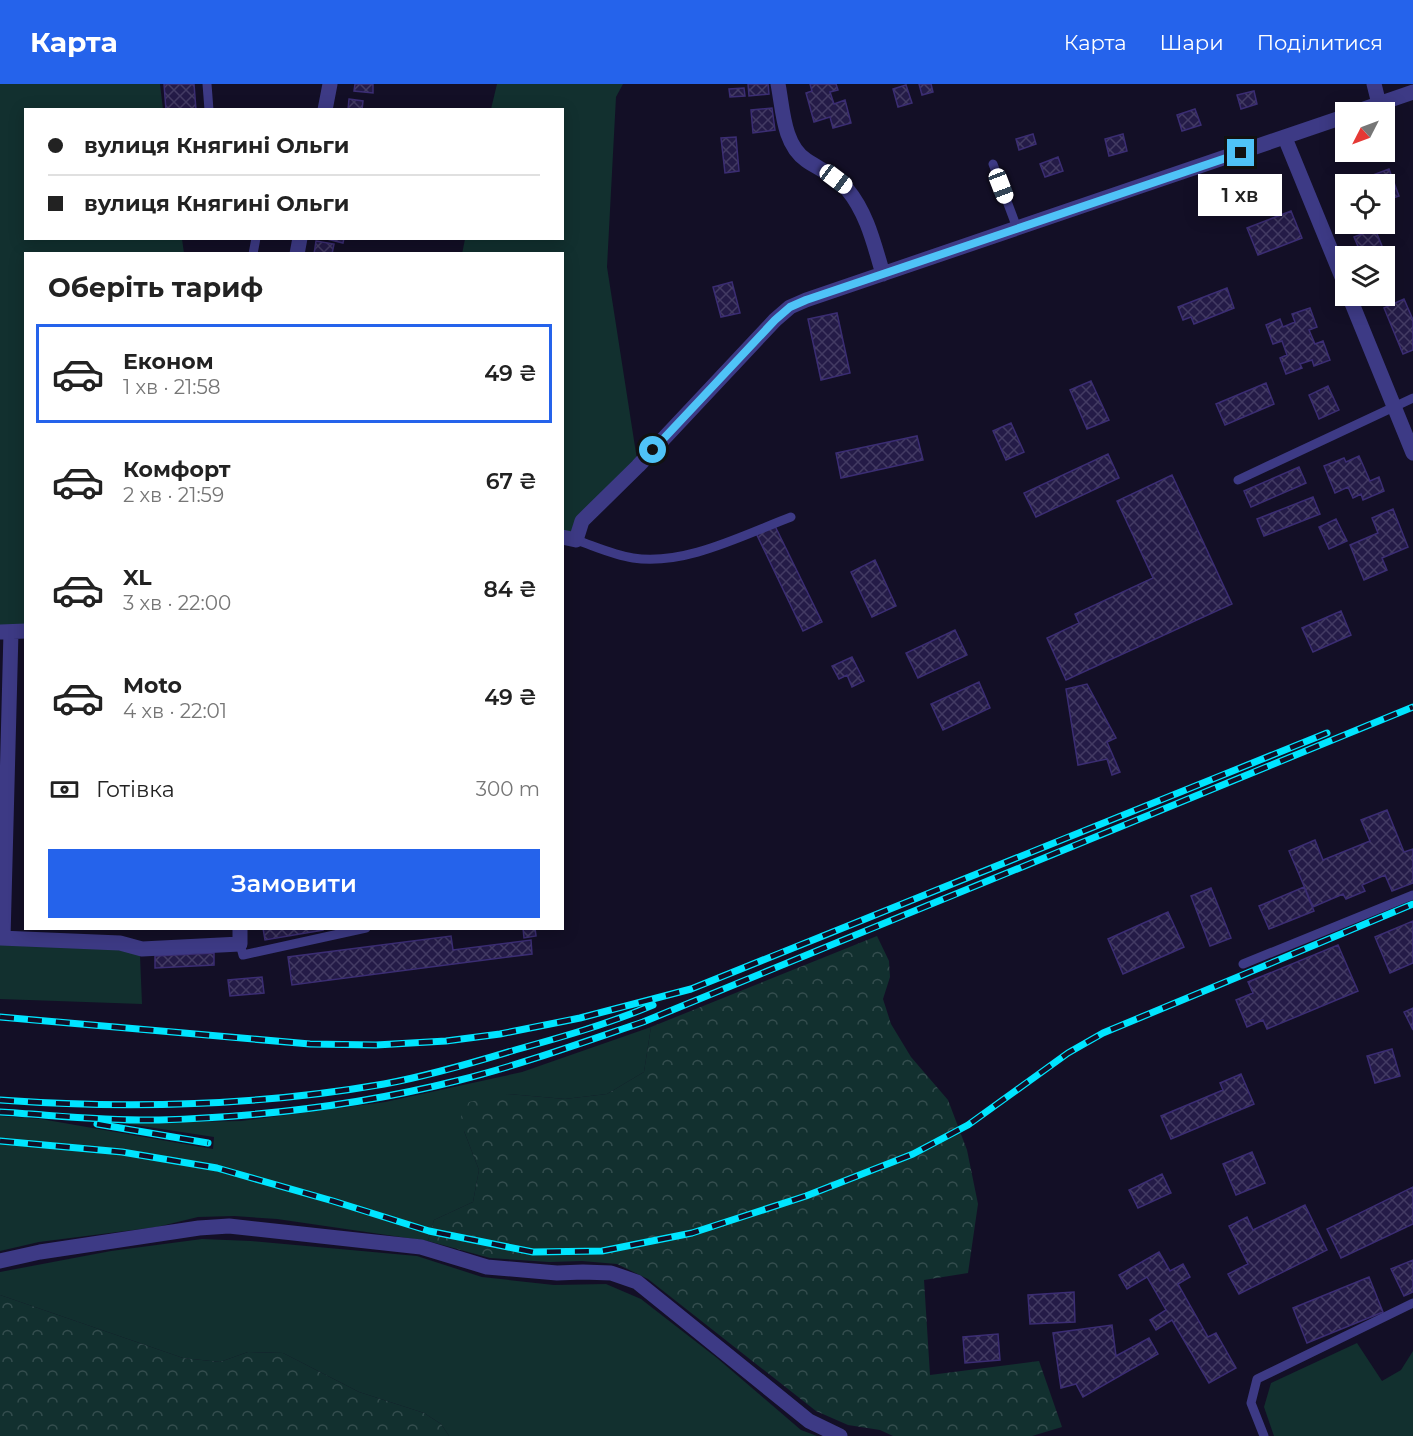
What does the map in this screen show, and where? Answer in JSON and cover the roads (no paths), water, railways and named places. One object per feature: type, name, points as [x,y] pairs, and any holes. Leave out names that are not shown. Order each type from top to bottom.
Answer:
[{"type":"street","points":[[325,108],[330,84]]},
{"type":"street","points":[[778,84],[788,134],[793,147],[804,159],[846,187],[859,204],[883,274]]},
{"type":"street","points":[[1374,84],[1378,102]]},
{"type":"street","points":[[1385,102],[1413,92]]},
{"type":"street","points":[[569,538],[582,521],[638,466],[775,320],[790,307],[1335,120]]},
{"type":"street","points":[[1285,138],[1335,259]]},
{"type":"street","points":[[1353,306],[1413,453]]},
{"type":"street","points":[[12,632],[1,938],[120,936],[142,949],[240,944],[240,930]]},
{"type":"street","points":[[0,1261],[40,1252],[199,1228],[229,1226],[421,1247],[487,1267],[557,1273],[611,1273],[637,1282],[809,1421],[840,1436]]},
{"type":"lane","points":[[207,84],[209,108]]},
{"type":"lane","points":[[993,164],[1017,228]]},
{"type":"lane","points":[[1238,480],[1413,398]]},
{"type":"lane","points":[[569,538],[632,558],[658,560],[685,557],[791,517]]},
{"type":"lane","points":[[1243,964],[1413,895]]},
{"type":"lane","points":[[240,944],[243,956],[357,930]]},
{"type":"lane","points":[[1263,1436],[1251,1403],[1257,1379],[1413,1303]]},
{"type":"railway","points":[[0,1112],[139,1120],[271,1113],[383,1097],[504,1068],[643,1022],[1413,707]]},
{"type":"railway","points":[[0,1017],[310,1044],[376,1045],[446,1041],[500,1034],[580,1018],[691,989],[1327,733]]},
{"type":"railway","points":[[0,1141],[122,1152],[217,1168],[429,1231],[533,1252],[602,1251],[692,1233],[806,1196],[913,1154],[968,1125],[1068,1053],[1103,1033],[1413,904]]},
{"type":"railway","points":[[0,1100],[48,1103],[192,1104],[336,1091],[400,1081],[450,1069],[585,1030],[653,1005]]},
{"type":"railway","points":[[97,1124],[208,1143]]}]
